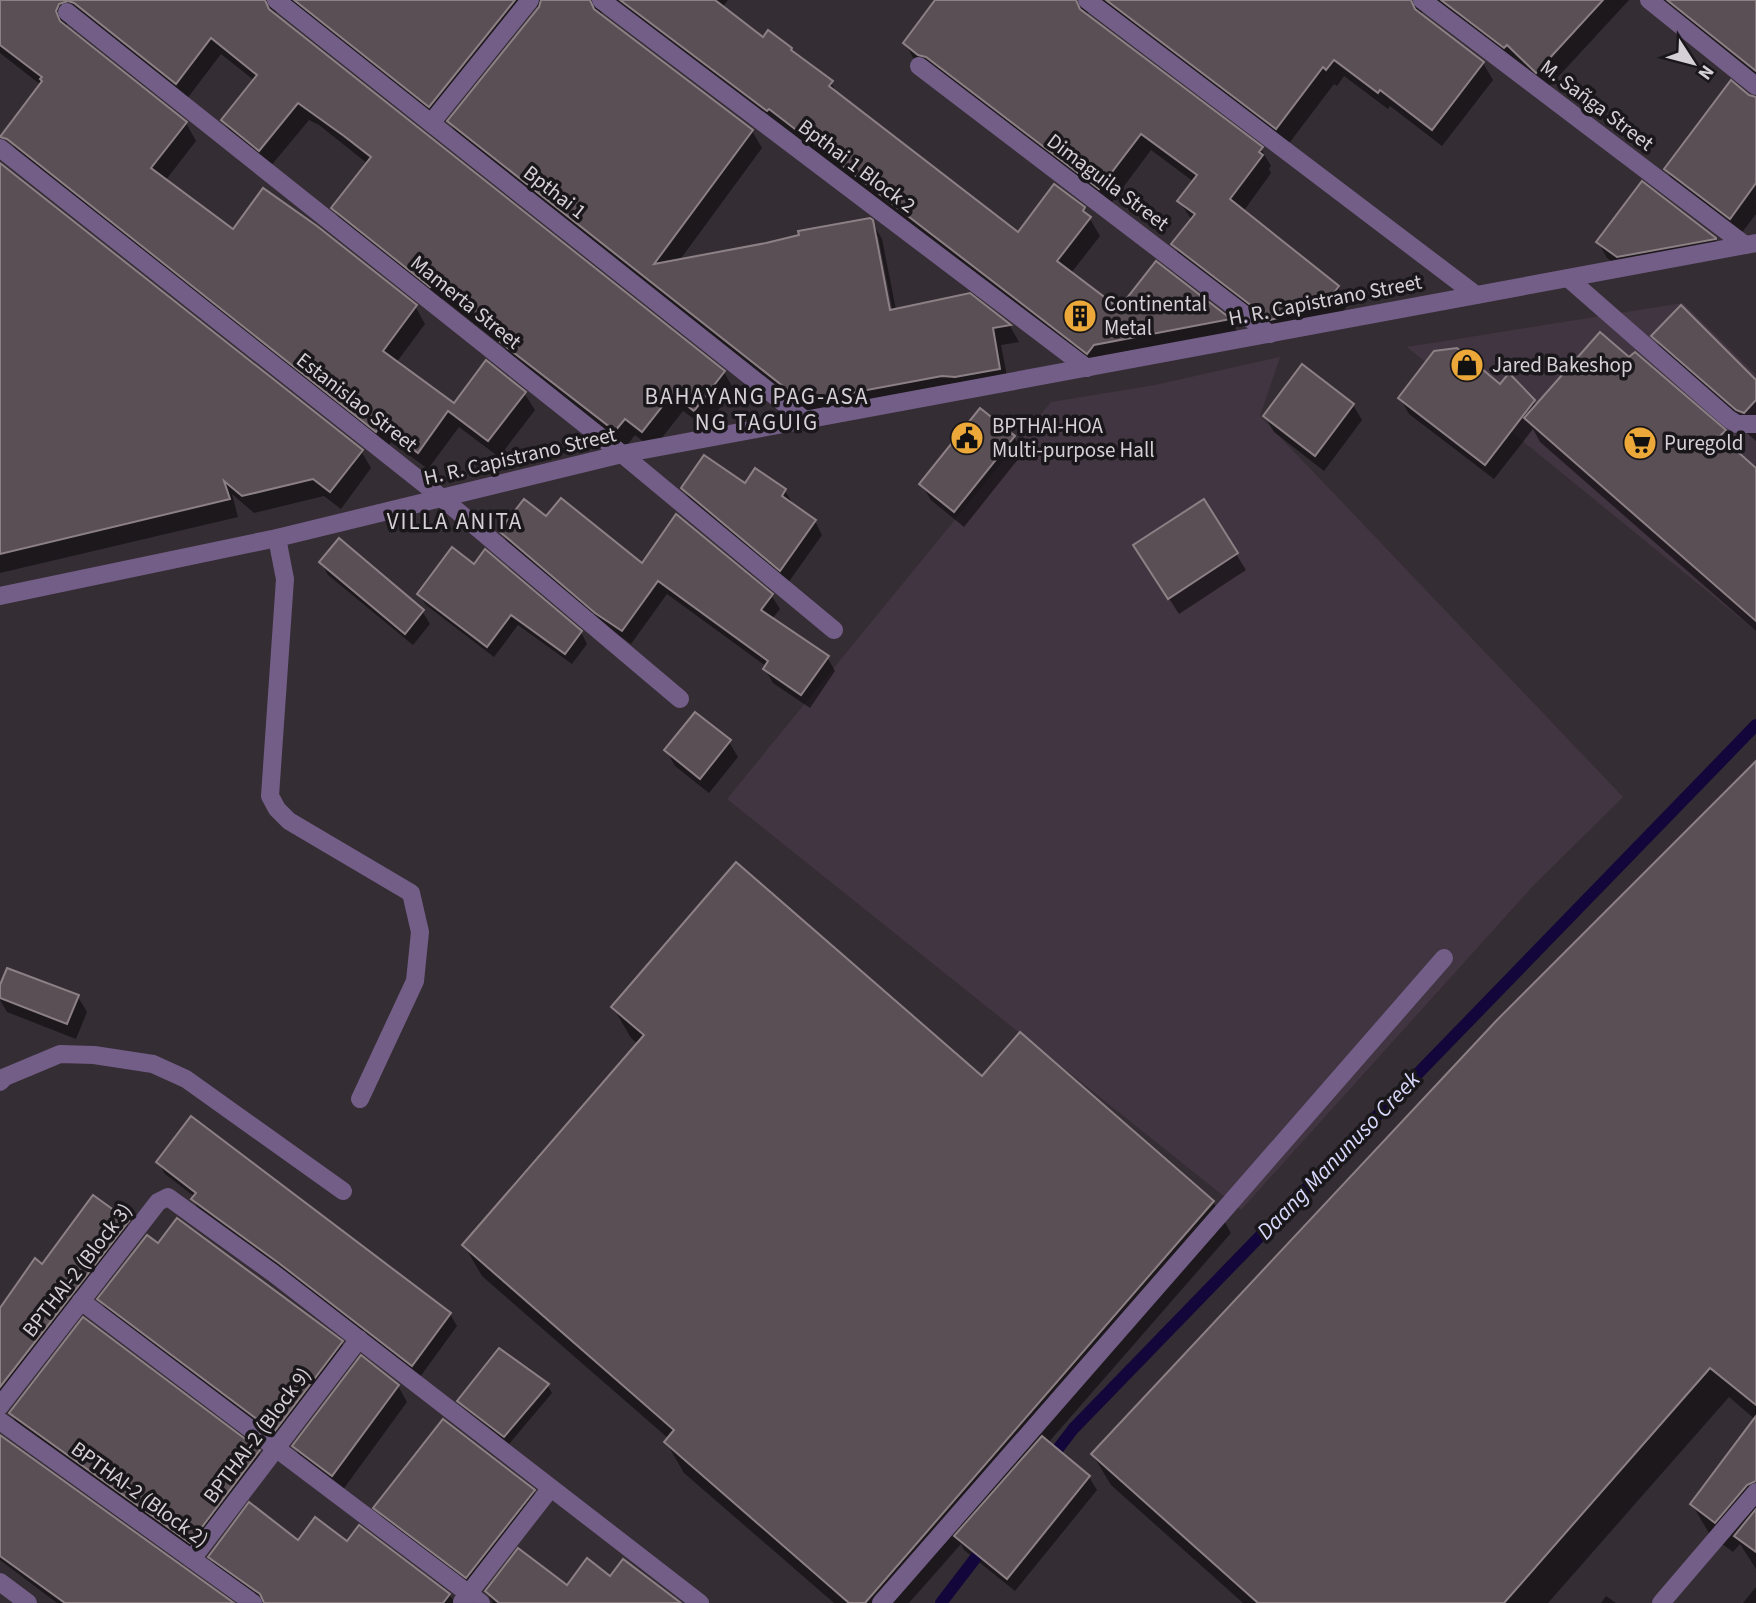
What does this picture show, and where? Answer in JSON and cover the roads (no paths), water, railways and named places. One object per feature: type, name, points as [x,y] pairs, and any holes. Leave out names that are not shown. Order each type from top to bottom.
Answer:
[{"type":"street","name":"Bpthai 1","points":[[276,0],[805,420]]},
{"type":"street","points":[[431,123],[530,0]]},
{"type":"street","name":"Bpthai 1 Block 2","points":[[601,0],[1087,368]]},
{"type":"street","points":[[1087,0],[1476,295]]},
{"type":"street","name":"M. Sañga Street","points":[[1422,0],[1751,244]]},
{"type":"street","points":[[1649,0],[1756,86]]},
{"type":"street","name":"Mamerta Street","points":[[67,12],[622,454],[834,630]]},
{"type":"street","name":"Dimaguila Street","points":[[919,66],[1270,334]]},
{"type":"street","name":"Estanislao Street","points":[[0,148],[442,498],[680,699]]},
{"type":"street","name":"H. R. Capistrano Street","points":[[0,596],[277,538],[622,454],[1751,244]]},
{"type":"street","points":[[1567,278],[1729,419],[1737,424],[1756,424]]},
{"type":"street","points":[[277,538],[285,579],[270,796],[277,809],[289,821],[411,893],[420,932],[415,981],[360,1099]]},
{"type":"street","points":[[881,1603],[1444,958]]},
{"type":"street","points":[[2,1078],[60,1054],[94,1055],[153,1065],[186,1079],[343,1191]]},
{"type":"street","name":"BPTHAI-2 (Block 3)","points":[[0,1406],[158,1202],[166,1198],[176,1202],[359,1339]]},
{"type":"street","points":[[81,1301],[471,1600],[550,1489]]},
{"type":"street","points":[[359,1339],[700,1603]]},
{"type":"street","name":"BPTHAI-2 (Block 9)","points":[[192,1559],[359,1339]]},
{"type":"street","name":"BPTHAI-2 (Block 2)","points":[[0,1421],[253,1603]]},
{"type":"street","points":[[1661,1603],[1756,1492]]},
{"type":"street","points":[[0,1582],[28,1603]]},
{"type":"waterway","name":"Daang Manunuso Creek","points":[[1048,1462],[1073,1429],[1756,725]]},
{"type":"waterway","name":"Daang Manunuso Creek","points":[[941,1603],[987,1543]]},
{"type":"place","name":"Continental Metal","points":[[1080,316]]},
{"type":"place","name":"Jared Bakeshop","points":[[1467,365]]},
{"type":"place","name":"BPTHAI-HOA Multi-purpose Hall","points":[[967,438]]},
{"type":"place","name":"Puregold","points":[[1640,443]]},
{"type":"district","name":"BAHAYANG PAG-ASA NG TAGUIG","points":[[757,409]]},
{"type":"district","name":"VILLA ANITA","points":[[455,521]]}]
